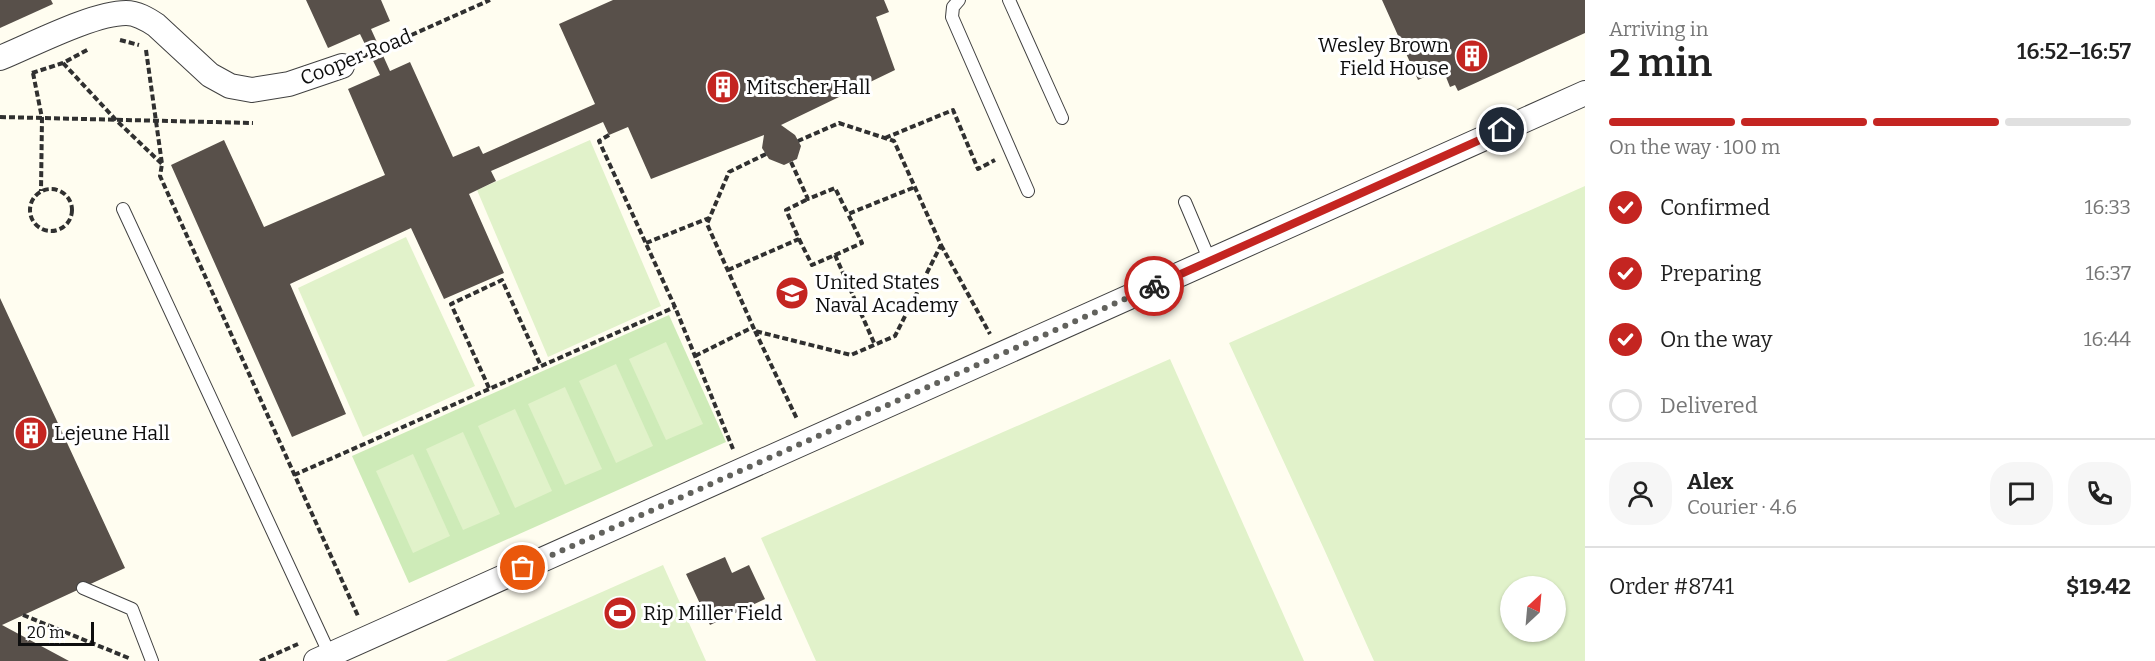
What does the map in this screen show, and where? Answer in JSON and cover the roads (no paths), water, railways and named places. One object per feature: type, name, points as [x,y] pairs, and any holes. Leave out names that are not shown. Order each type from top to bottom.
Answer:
[{"type":"street","name":"Cooper Road","points":[[0,58],[81,24],[114,14],[151,10],[156,25],[210,75],[230,87],[252,90],[289,84],[342,66]]},
{"type":"street","points":[[323,658],[1585,93]]},
{"type":"lane","points":[[960,0],[953,7],[952,17],[1028,191]]},
{"type":"lane","points":[[1009,0],[1062,118]]},
{"type":"lane","points":[[1185,202],[1210,261]]},
{"type":"lane","points":[[123,209],[323,658]]},
{"type":"lane","points":[[83,588],[132,609],[152,661]]},
{"type":"place","name":"Wesley Brown Field House","points":[[1472,56]]},
{"type":"place","name":"Mitscher Hall","points":[[723,87]]},
{"type":"place","name":"United States Naval Academy","points":[[792,293]]},
{"type":"place","name":"Lejeune Hall","points":[[31,433]]},
{"type":"place","name":"Rip Miller Field","points":[[620,613]]}]
